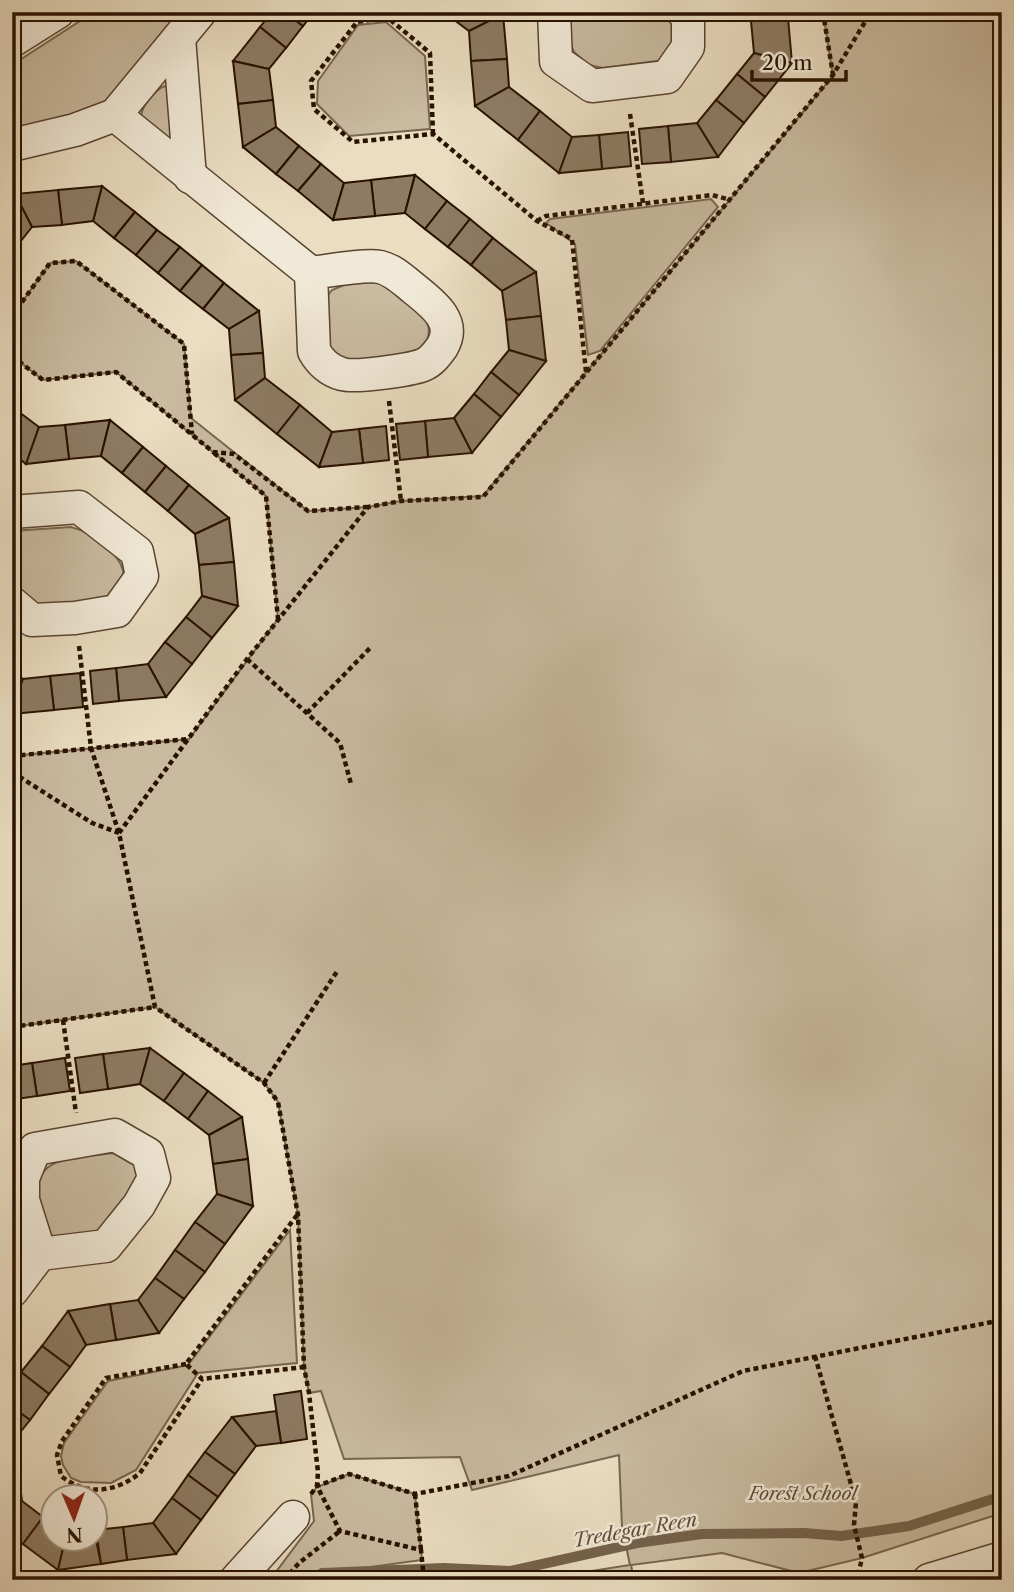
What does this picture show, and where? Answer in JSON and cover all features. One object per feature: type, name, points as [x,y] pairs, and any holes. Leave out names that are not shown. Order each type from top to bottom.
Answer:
[{"type":"street","points":[[12,41],[58,12]]},
{"type":"street","points":[[12,145],[75,130],[115,115],[200,12]]},
{"type":"street","points":[[554,12],[556,61],[593,86],[667,77],[688,47],[688,16],[683,12]]},
{"type":"street","points":[[179,38],[190,177]]},
{"type":"street","points":[[115,115],[311,273],[379,266],[395,273],[439,309],[447,328],[443,346],[433,358],[415,367],[343,374],[319,360],[314,351],[311,273]]},
{"type":"street","points":[[12,512],[79,507],[137,552],[142,576],[117,611],[75,618],[32,620],[12,603]]},
{"type":"street","points":[[12,1291],[40,1254],[106,1246],[139,1205],[154,1178],[148,1154],[115,1135],[35,1149],[23,1178],[23,1200],[40,1254]]},
{"type":"street","points":[[236,1580],[293,1517]]},
{"type":"street","points":[[929,1580],[1002,1558]]},
{"type":"path","points":[[823,12],[833,75]]},
{"type":"path","points":[[214,452],[234,454],[308,511],[484,496],[833,75],[871,12]]},
{"type":"path","points":[[433,134],[430,53],[387,17],[357,22],[311,81],[314,109],[353,142],[433,134],[537,221],[572,239],[586,373]]},
{"type":"path","points":[[625,82],[643,203]]},
{"type":"path","points":[[537,221],[546,216],[712,195],[732,200]]},
{"type":"path","points":[[12,316],[50,263],[76,261],[184,344],[192,435]]},
{"type":"path","points":[[12,356],[43,380],[116,372],[266,496],[278,620]]},
{"type":"path","points":[[385,372],[401,501]]},
{"type":"path","points":[[119,833],[247,659],[368,507]]},
{"type":"path","points":[[75,618],[91,748],[119,833],[155,1007]]},
{"type":"path","points":[[307,713],[370,648]]},
{"type":"path","points":[[247,659],[340,743],[351,784]]},
{"type":"path","points":[[12,756],[189,739]]},
{"type":"path","points":[[12,772],[92,823],[119,833]]},
{"type":"path","points":[[264,1083],[338,970]]},
{"type":"path","points":[[12,1027],[155,1007],[264,1083],[278,1102],[298,1215],[304,1367],[318,1472],[317,1486],[340,1531],[421,1550]]},
{"type":"path","points":[[63,1020],[80,1141]]},
{"type":"path","points":[[202,1379],[140,1473],[127,1483],[114,1488],[77,1488],[61,1476],[57,1455],[62,1441],[107,1378],[186,1364],[298,1215]]},
{"type":"path","points":[[317,1486],[349,1474],[415,1493],[509,1476],[743,1371],[1002,1320]]},
{"type":"path","points":[[815,1356],[856,1502],[854,1525],[862,1558],[857,1580]]},
{"type":"path","points":[[186,1364],[202,1379],[304,1367]]},
{"type":"path","points":[[415,1493],[424,1578]]},
{"type":"path","points":[[284,1580],[299,1563],[340,1531]]},
{"type":"green space","points":[[94,12],[188,12],[107,101],[84,113],[12,133],[12,65]]},
{"type":"green space","points":[[569,12],[667,12],[671,15],[677,37],[668,55],[658,61],[603,68],[589,65],[574,52],[570,42]]},
{"type":"green space","name":"Forest School","points":[[823,12],[1002,12],[1002,1513],[862,1558],[799,1573],[722,1553],[631,1565],[634,1580],[534,1580],[630,1565],[622,1527],[619,1455],[472,1490],[460,1457],[344,1459],[321,1391],[309,1393],[304,1367],[298,1215],[278,1102],[264,1083],[155,1007],[12,1027],[12,756],[189,739],[278,619],[266,496],[116,372],[43,380],[12,356],[12,316],[50,263],[76,261],[184,344],[191,418],[308,511],[483,496],[833,76]]},
{"type":"green space","points":[[386,22],[425,56],[430,129],[349,136],[317,104],[318,81],[358,25]]},
{"type":"green space","points":[[165,86],[171,90],[173,133],[170,138],[162,137],[141,116],[150,98]]},
{"type":"green space","points":[[711,199],[718,207],[600,351],[588,355],[575,244],[546,223],[550,219]]},
{"type":"green space","points":[[375,280],[397,291],[421,313],[428,326],[428,339],[417,353],[348,362],[330,353],[327,343],[327,296],[332,290],[344,285]]},
{"type":"green space","points":[[71,527],[97,539],[113,553],[123,569],[123,583],[115,598],[39,608],[12,586],[12,531]]},
{"type":"green space","points":[[112,1153],[126,1156],[140,1171],[105,1234],[54,1238],[46,1226],[40,1202],[38,1186],[41,1175],[59,1161]]},
{"type":"green space","points":[[290,1230],[297,1363],[198,1373],[136,1470],[111,1483],[81,1482],[71,1478],[61,1456],[64,1443],[108,1381],[188,1365]]},
{"type":"green space","points":[[349,1474],[415,1494],[422,1560],[327,1573],[423,1577],[424,1580],[270,1580],[314,1521],[311,1494],[317,1487]]},
{"type":"building","points":[[272,12],[285,12],[303,26],[286,48],[260,27]]},
{"type":"building","points":[[285,12],[314,12],[303,26]]},
{"type":"building","points":[[750,12],[787,12],[788,18],[751,21]]},
{"type":"building","points":[[445,13],[503,14],[469,31]]},
{"type":"building","points":[[503,14],[507,59],[471,61],[469,31]]},
{"type":"building","points":[[788,18],[792,63],[754,53],[751,21]]},
{"type":"building","points":[[260,27],[286,48],[269,69],[233,61]]},
{"type":"building","points":[[754,53],[792,63],[765,97],[737,74]]},
{"type":"building","points":[[507,59],[509,87],[475,106],[471,61]]},
{"type":"building","points":[[233,61],[269,69],[273,100],[238,104]]},
{"type":"building","points":[[737,74],[765,97],[744,123],[716,100]]},
{"type":"building","points":[[509,87],[540,111],[518,140],[475,106]]},
{"type":"building","points":[[273,100],[276,127],[243,147],[238,104]]},
{"type":"building","points":[[716,100],[744,123],[718,157],[697,123]]},
{"type":"building","points":[[540,111],[572,137],[559,173],[518,140]]},
{"type":"building","points":[[697,123],[718,157],[671,162],[668,126]]},
{"type":"building","points":[[668,126],[671,162],[642,164],[639,129]]},
{"type":"building","points":[[276,127],[299,146],[276,174],[243,147]]},
{"type":"building","points":[[628,132],[631,166],[602,169],[599,135]]},
{"type":"building","points":[[599,135],[602,169],[559,173],[572,137]]},
{"type":"building","points":[[299,146],[321,164],[298,191],[276,174]]},
{"type":"building","points":[[321,164],[344,183],[333,220],[298,191]]},
{"type":"building","points":[[415,175],[405,213],[375,216],[371,180]]},
{"type":"building","points":[[415,175],[447,201],[425,229],[405,213]]},
{"type":"building","points":[[371,180],[375,216],[333,220],[344,183]]},
{"type":"building","points":[[102,186],[135,212],[114,238],[93,221]]},
{"type":"building","points":[[102,186],[93,221],[62,225],[58,190]]},
{"type":"building","points":[[58,190],[62,225],[32,227],[15,194]]},
{"type":"building","points":[[15,194],[32,227],[13,251],[12,198]]},
{"type":"building","points":[[447,201],[470,219],[448,247],[425,229]]},
{"type":"building","points":[[135,212],[157,230],[136,255],[114,238]]},
{"type":"building","points":[[470,219],[493,238],[471,265],[448,247]]},
{"type":"building","points":[[157,230],[180,247],[158,273],[136,255]]},
{"type":"building","points":[[493,238],[536,272],[502,291],[471,265]]},
{"type":"building","points":[[180,247],[202,265],[180,291],[158,273]]},
{"type":"building","points":[[202,265],[224,283],[203,309],[180,291]]},
{"type":"building","points":[[536,272],[541,316],[506,320],[502,291]]},
{"type":"building","points":[[224,283],[259,311],[229,329],[203,309]]},
{"type":"building","points":[[259,311],[263,353],[231,355],[229,329]]},
{"type":"building","points":[[541,316],[546,361],[509,350],[506,320]]},
{"type":"building","points":[[509,350],[546,361],[519,395],[491,372]]},
{"type":"building","points":[[263,353],[265,378],[235,400],[231,355]]},
{"type":"building","points":[[491,372],[519,395],[501,417],[474,394]]},
{"type":"building","points":[[265,378],[300,405],[277,434],[235,400]]},
{"type":"building","points":[[474,394],[501,417],[472,453],[454,418]]},
{"type":"building","points":[[300,405],[332,432],[319,467],[277,434]]},
{"type":"building","points":[[15,409],[39,427],[26,464],[12,453],[12,413]]},
{"type":"building","points":[[454,418],[472,453],[428,457],[425,421]]},
{"type":"building","points":[[110,420],[101,456],[69,459],[65,425]]},
{"type":"building","points":[[110,420],[143,447],[122,473],[101,456]]},
{"type":"building","points":[[425,421],[428,457],[400,460],[396,424]]},
{"type":"building","points":[[65,425],[69,459],[26,464],[39,427]]},
{"type":"building","points":[[386,426],[389,460],[363,463],[359,429]]},
{"type":"building","points":[[359,429],[363,463],[319,467],[332,432]]},
{"type":"building","points":[[143,447],[166,466],[145,492],[122,473]]},
{"type":"building","points":[[166,466],[189,485],[168,511],[145,492]]},
{"type":"building","points":[[189,485],[229,518],[195,534],[168,511]]},
{"type":"building","points":[[229,518],[234,562],[199,565],[195,534]]},
{"type":"building","points":[[234,562],[238,606],[202,596],[199,565]]},
{"type":"building","points":[[202,596],[238,606],[212,638],[186,617]]},
{"type":"building","points":[[186,617],[212,638],[192,664],[165,642]]},
{"type":"building","points":[[165,642],[192,664],[166,697],[148,664]]},
{"type":"building","points":[[148,664],[166,697],[119,701],[116,668]]},
{"type":"building","points":[[116,668],[119,701],[93,704],[90,671]]},
{"type":"building","points":[[12,670],[23,679],[12,707]]},
{"type":"building","points":[[80,673],[83,707],[54,710],[50,676]]},
{"type":"building","points":[[50,676],[54,710],[12,714],[23,679]]},
{"type":"building","points":[[150,1048],[140,1084],[108,1089],[103,1054]]},
{"type":"building","points":[[150,1048],[184,1073],[164,1101],[140,1084]]},
{"type":"building","points":[[103,1054],[108,1089],[80,1093],[75,1058]]},
{"type":"building","points":[[65,1058],[70,1091],[37,1096],[32,1063]]},
{"type":"building","points":[[32,1063],[37,1096],[17,1099],[12,1092],[12,1066]]},
{"type":"building","points":[[184,1073],[208,1091],[188,1119],[164,1101]]},
{"type":"building","points":[[208,1091],[242,1117],[209,1135],[188,1119]]},
{"type":"building","points":[[242,1117],[248,1159],[213,1164],[209,1135]]},
{"type":"building","points":[[248,1159],[253,1206],[217,1194],[213,1164]]},
{"type":"building","points":[[217,1194],[253,1206],[225,1244],[195,1222]]},
{"type":"building","points":[[195,1222],[225,1244],[205,1272],[175,1250]]},
{"type":"building","points":[[175,1250],[205,1272],[184,1299],[155,1278]]},
{"type":"building","points":[[155,1278],[184,1299],[159,1333],[138,1300]]},
{"type":"building","points":[[138,1300],[159,1333],[116,1340],[110,1304]]},
{"type":"building","points":[[110,1304],[116,1340],[86,1345],[68,1311]]},
{"type":"building","points":[[68,1311],[86,1345],[70,1367],[42,1346]]},
{"type":"building","points":[[42,1346],[70,1367],[49,1394],[21,1372]]},
{"type":"building","points":[[21,1372],[49,1394],[30,1420],[12,1407],[12,1384]]},
{"type":"building","points":[[301,1391],[307,1439],[281,1443],[274,1395]]},
{"type":"building","points":[[12,1407],[30,1420],[14,1440],[12,1440]]},
{"type":"building","points":[[276,1411],[281,1443],[256,1446],[232,1417]]},
{"type":"building","points":[[232,1417],[256,1446],[235,1474],[205,1452]]},
{"type":"building","points":[[205,1452],[235,1474],[218,1497],[188,1475]]},
{"type":"building","points":[[12,1470],[18,1470],[22,1501],[12,1506]]},
{"type":"building","points":[[188,1475],[218,1497],[201,1520],[172,1498]]},
{"type":"building","points":[[172,1498],[201,1520],[176,1554],[153,1523]]},
{"type":"building","points":[[22,1501],[38,1513],[38,1524],[23,1544],[12,1536],[12,1506]]},
{"type":"building","points":[[153,1523],[176,1554],[127,1560],[123,1527]]},
{"type":"building","points":[[38,1524],[38,1554],[62,1554],[58,1570],[23,1544]]},
{"type":"building","points":[[123,1527],[127,1560],[101,1564],[100,1554],[108,1554],[108,1529]]},
{"type":"building","points":[[62,1554],[99,1554],[101,1564],[58,1570]]},
{"type":"waterway","name":"Tredegar Reen","points":[[314,1580],[322,1573],[444,1568],[511,1571],[637,1543],[702,1534],[804,1533],[841,1536],[909,1526],[1002,1496]]}]
